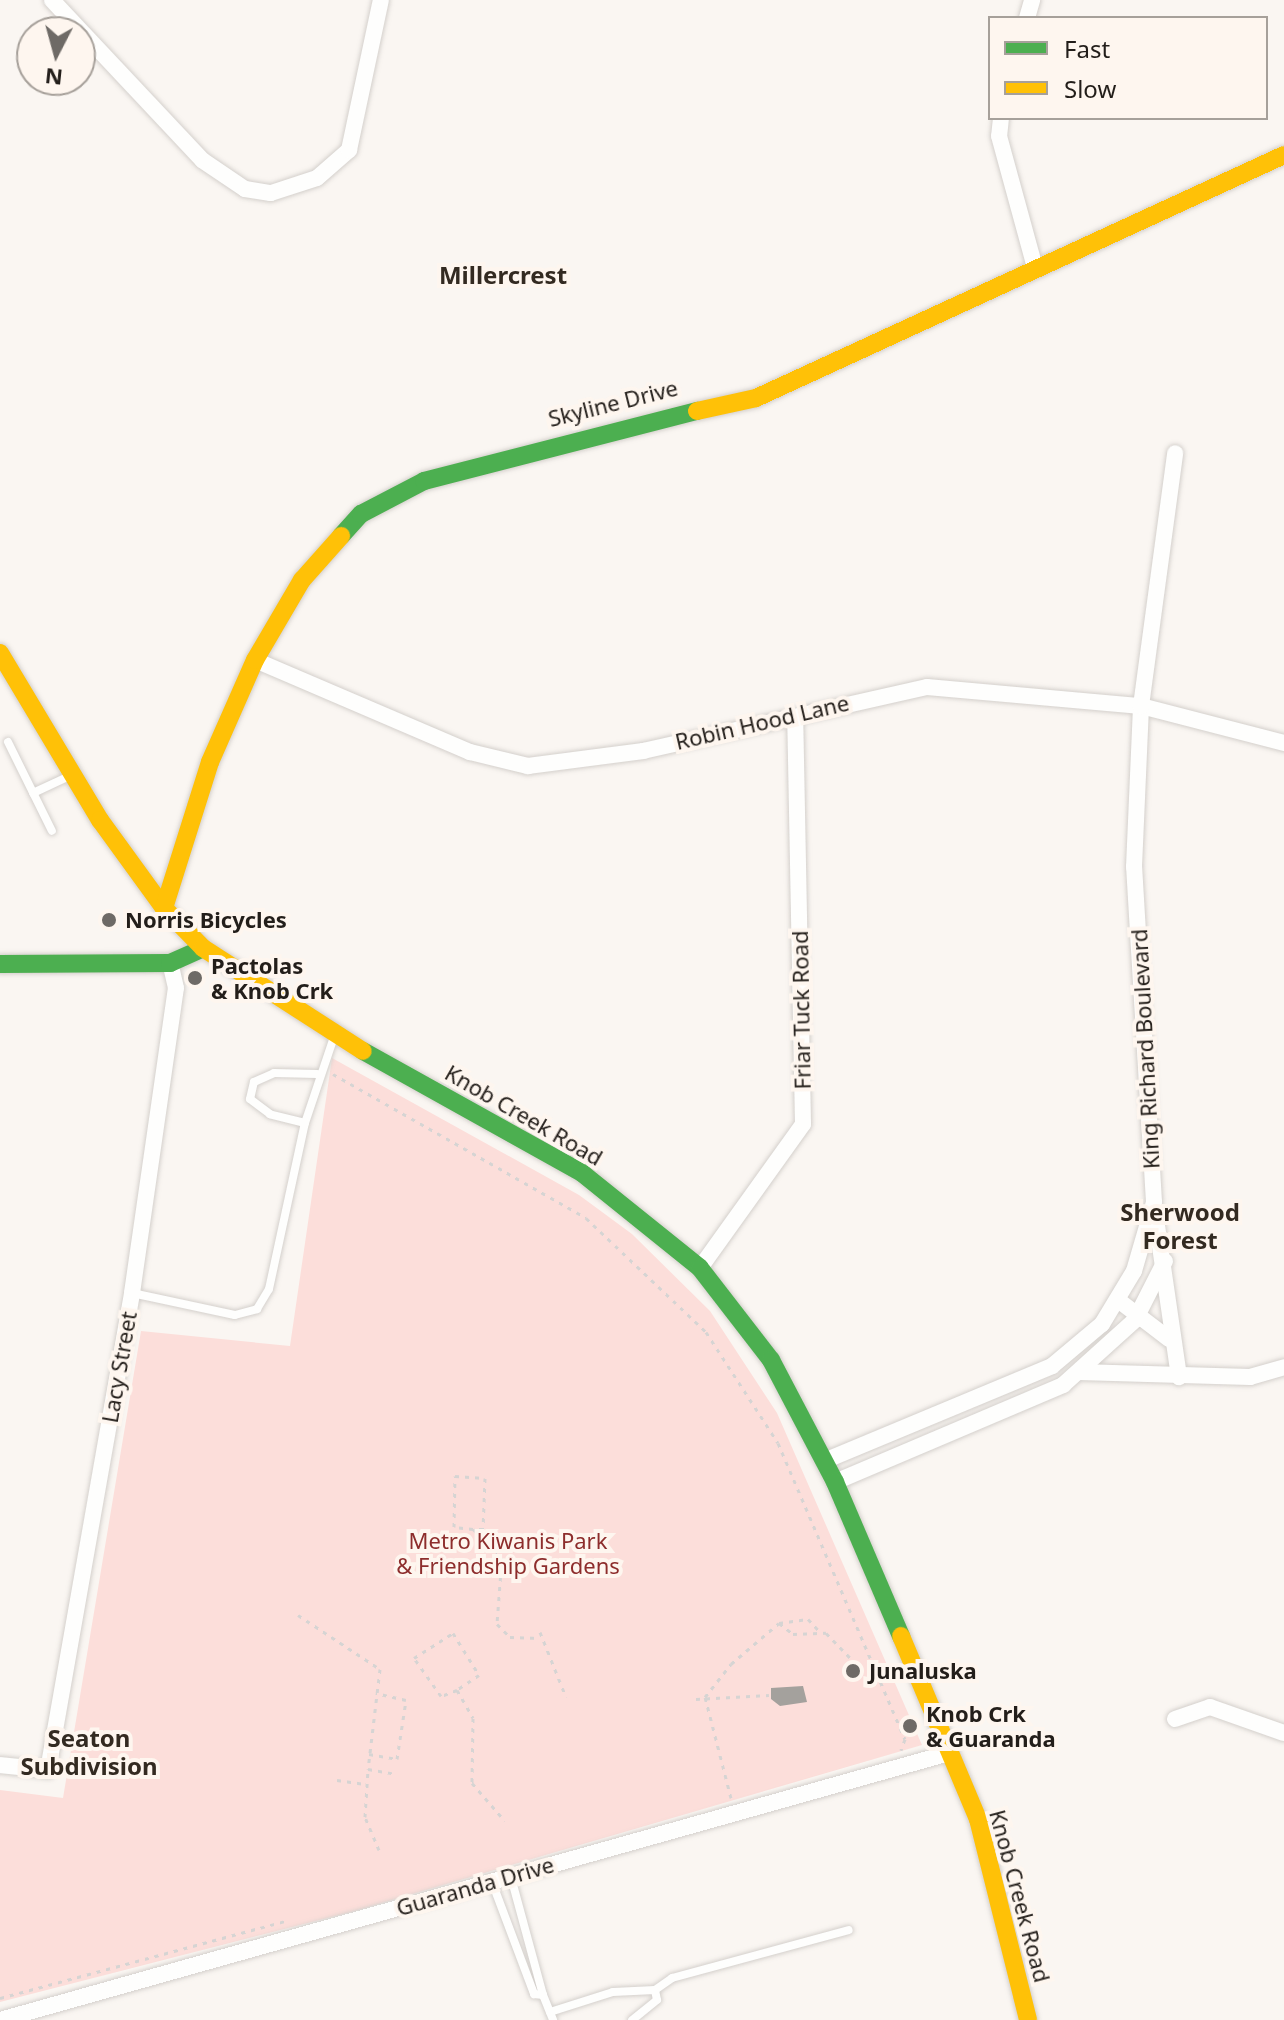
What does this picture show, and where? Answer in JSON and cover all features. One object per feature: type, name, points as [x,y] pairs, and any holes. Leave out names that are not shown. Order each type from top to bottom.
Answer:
[{"type":"main road","name":"Skyline Drive","points":[[164,908],[210,762],[255,660],[337,535],[392,495],[569,439],[756,398],[1284,155]]},
{"type":"main road","name":"Knob Creek Road","points":[[0,653],[73,774],[164,908],[203,948],[335,1036],[582,1173],[700,1268],[771,1360],[835,1482],[978,1819],[1028,2020]]},
{"type":"main road","points":[[0,964],[170,963],[203,948]]},
{"type":"street","points":[[52,0],[202,160],[245,189],[271,193],[317,178],[349,150],[381,0]]},
{"type":"street","points":[[1001,120],[999,136],[1035,268]]},
{"type":"street","name":"King Richard Boulevard","points":[[824,1461],[1052,1366],[1118,1300],[1154,1202],[1134,867],[1141,706],[1175,453]]},
{"type":"street","name":"Robin Hood Lane","points":[[255,660],[470,752],[528,766],[795,719],[927,687],[1141,706],[1284,743]]},
{"type":"street","name":"Friar Tuck Road","points":[[700,1268],[803,1124],[795,719]]},
{"type":"street","name":"Lacy Street","points":[[0,1765],[48,1770],[132,1293],[176,988],[170,963]]},
{"type":"street","points":[[1154,1202],[1165,1261],[1169,1339],[1179,1377]]},
{"type":"street","points":[[835,1482],[1063,1385],[1139,1313],[1165,1261]]},
{"type":"street","points":[[1118,1300],[1139,1313],[1169,1339]]},
{"type":"street","points":[[1052,1366],[1063,1385]]},
{"type":"street","points":[[1079,1372],[1250,1377],[1284,1367]]},
{"type":"street","points":[[1175,1719],[1210,1707],[1284,1733]]},
{"type":"street","name":"Guaranda Drive","points":[[0,2020],[949,1753]]},
{"type":"lane","points":[[8,742],[52,831]]},
{"type":"lane","points":[[33,793],[73,774]]},
{"type":"lane","points":[[132,1293],[235,1315],[257,1309],[269,1289],[305,1123],[319,1071],[335,1036]]},
{"type":"lane","points":[[305,1123],[270,1114],[250,1099],[254,1082],[274,1073],[319,1071]]},
{"type":"lane","points":[[510,1876],[551,2016],[613,1992],[655,1990],[672,1978],[849,1930]]},
{"type":"lane","points":[[492,1882],[534,1994],[543,1995]]},
{"type":"lane","points":[[632,2020],[657,2000],[655,1990]]},
{"type":"path","points":[[319,1071],[586,1218],[706,1332],[778,1443],[905,1739],[897,1754]]},
{"type":"path","points":[[473,1529],[483,1529],[485,1478],[455,1476],[454,1527],[473,1529],[502,1557],[498,1575],[497,1624],[510,1637],[540,1638]]},
{"type":"path","points":[[427,1553],[431,1565],[498,1575]]},
{"type":"path","points":[[298,1615],[380,1669],[365,1817],[379,1850]]},
{"type":"path","points":[[705,1697],[779,1623],[808,1619],[860,1668]]},
{"type":"path","points":[[779,1623],[793,1634],[819,1631]]},
{"type":"path","points":[[540,1632],[566,1697]]},
{"type":"path","points":[[453,1633],[479,1675],[457,1690],[441,1696],[414,1658],[453,1633]]},
{"type":"path","points":[[457,1690],[473,1718],[472,1783],[505,1821]]},
{"type":"path","points":[[369,1754],[397,1759],[406,1700],[376,1693]]},
{"type":"path","points":[[696,1699],[769,1695]]},
{"type":"path","points":[[705,1697],[732,1802],[746,1798]]},
{"type":"path","points":[[368,1769],[396,1774]]},
{"type":"path","points":[[337,1780],[367,1784]]},
{"type":"green space","name":"Metro Kiwanis Park & Friendship Gardens","points":[[332,1058],[579,1195],[632,1234],[710,1311],[777,1413],[922,1745],[351,1912],[0,2002],[0,1790],[63,1798],[141,1331],[290,1346]]},
{"type":"building","points":[[803,1686],[807,1702],[780,1706],[771,1699],[771,1688]]},
{"type":"traffic: fast","points":[[341,536],[361,514],[424,481],[697,411]]},
{"type":"traffic: fast","points":[[0,964],[170,963],[203,948]]},
{"type":"traffic: fast","points":[[363,1051],[582,1173],[700,1268],[771,1360],[835,1482],[901,1636]]},
{"type":"traffic: slow","points":[[697,411],[756,398],[1284,155]]},
{"type":"traffic: slow","points":[[164,908],[210,762],[255,660],[302,580],[341,536]]},
{"type":"traffic: slow","points":[[0,653],[100,820],[164,908],[203,948],[363,1051]]},
{"type":"traffic: slow","points":[[901,1636],[978,1819],[1028,2020]]},
{"type":"place","name":"Norris Bicycles","points":[[109,920]]},
{"type":"place","name":"Pactolas & Knob Crk","points":[[195,978]]},
{"type":"place","name":"Junaluska","points":[[853,1671]]},
{"type":"place","name":"Knob Crk & Guaranda","points":[[910,1726]]},
{"type":"district","name":"Millercrest","points":[[503,275]]},
{"type":"district","name":"Sherwood Forest","points":[[1180,1226]]},
{"type":"district","name":"Seaton Subdivision","points":[[89,1752]]}]
